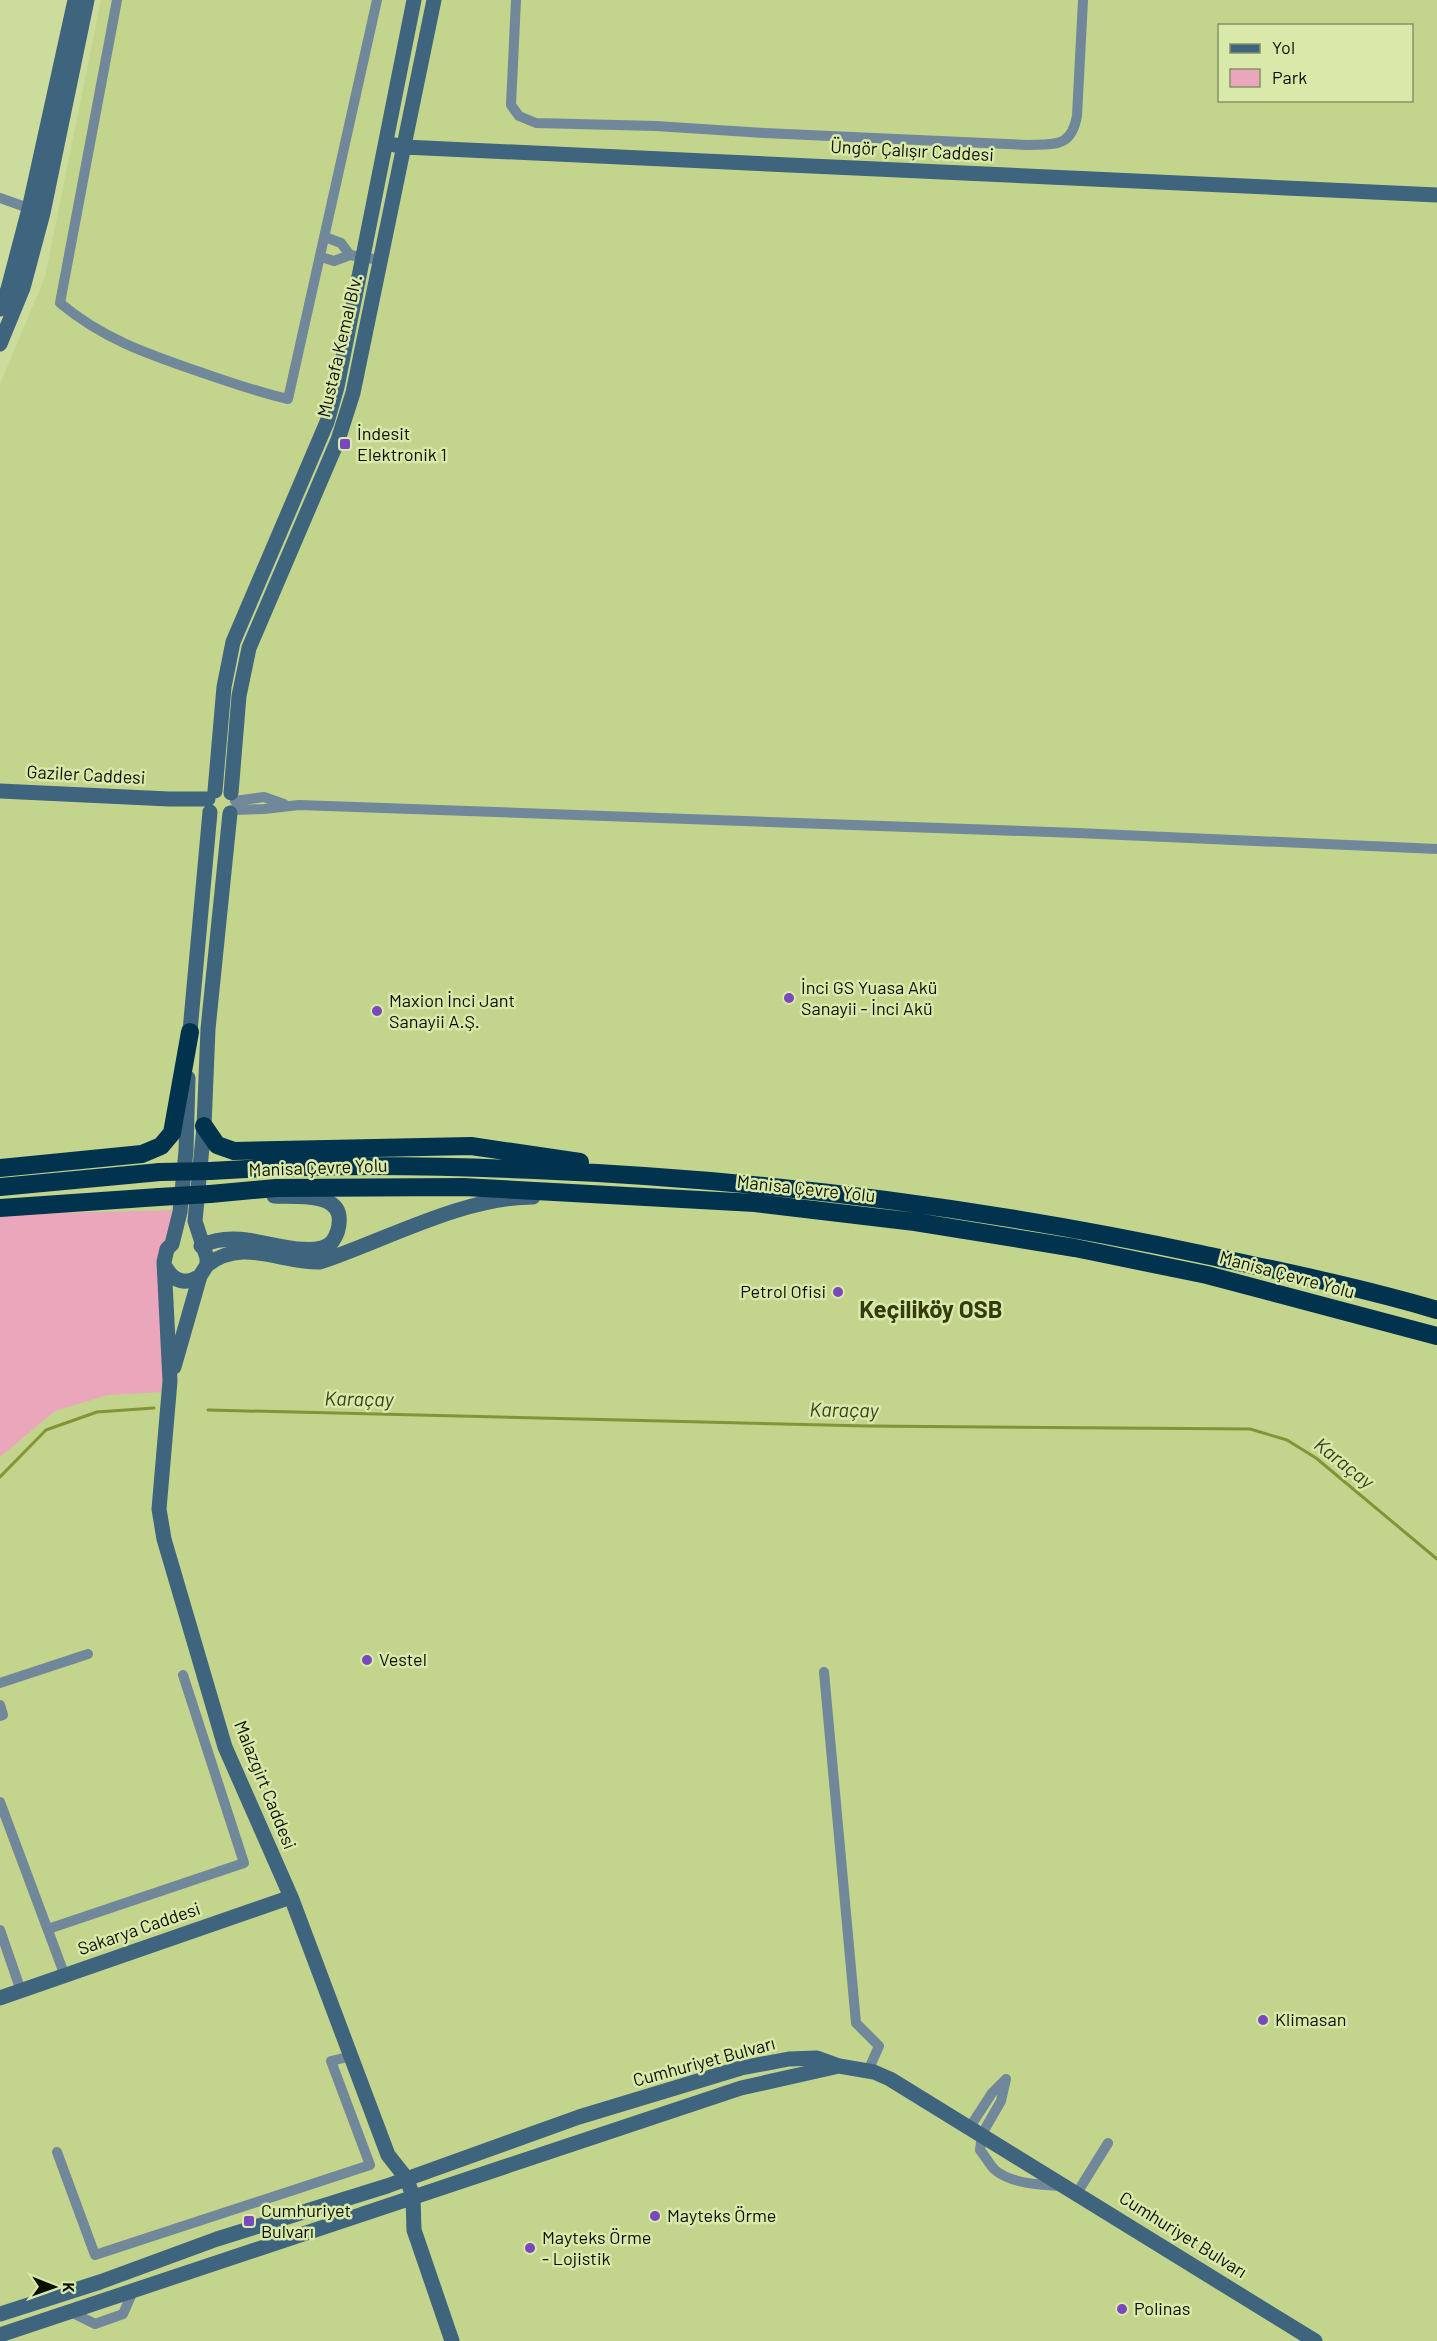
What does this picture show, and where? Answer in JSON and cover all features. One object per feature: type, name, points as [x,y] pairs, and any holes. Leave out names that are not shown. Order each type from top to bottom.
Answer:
[{"type":"highway","points":[[0,1168],[142,1154],[161,1146],[172,1133],[181,1071],[190,1032]]},
{"type":"highway","points":[[204,1126],[217,1145],[234,1151],[471,1146],[581,1162],[640,1174]]},
{"type":"highway","name":"Manisa Çevre Yolu","points":[[0,1187],[160,1172],[256,1168],[426,1165],[640,1174],[869,1197],[1078,1229],[1374,1292],[1437,1310]]},
{"type":"highway","name":"Manisa Çevre Yolu","points":[[0,1208],[232,1193],[276,1188],[464,1186],[755,1203],[915,1222],[1075,1248],[1207,1275],[1437,1336]]},
{"type":"highway","points":[[1374,1292],[1394,1292],[1437,1299]]},
{"type":"highway","points":[[1367,1318],[1401,1335],[1437,1347]]},
{"type":"street","points":[[0,344],[23,288],[75,0]]},
{"type":"street","points":[[0,309],[36,211],[87,0]]},
{"type":"street","points":[[117,0],[60,303],[76,316],[128,347],[263,394],[288,399],[377,0]]},
{"type":"street","name":"Mustafa Kemal Blv.","points":[[172,1244],[180,1212],[186,1151],[190,1032],[210,802],[224,687],[233,642],[327,422],[337,387],[356,256],[386,143],[414,0]]},
{"type":"street","name":"Mustafa Kemal Blv.","points":[[201,1246],[195,1221],[204,1126],[208,1029],[232,804],[238,696],[249,648],[345,419],[353,393],[434,0]]},
{"type":"street","points":[[516,0],[512,105],[519,116],[536,123],[656,126],[854,138],[1027,145],[1055,144],[1067,139],[1074,131],[1077,116],[1083,0]]},
{"type":"street","name":"Üngör Çalışır Caddesi","points":[[386,143],[404,147],[1437,195]]},
{"type":"street","points":[[0,198],[36,211]]},
{"type":"street","points":[[325,237],[341,243],[356,256]]},
{"type":"street","points":[[321,257],[334,261],[356,256],[380,260]]},
{"type":"street","points":[[232,804],[222,817],[210,802],[222,789],[232,804],[264,809],[287,805],[1077,833],[1437,849]]},
{"type":"street","name":"Gaziler Caddesi","points":[[0,791],[210,802]]},
{"type":"street","points":[[201,1246],[211,1241],[245,1240],[306,1250],[320,1249],[331,1243],[338,1232],[339,1211],[330,1202],[316,1198],[232,1193]]},
{"type":"street","points":[[166,1269],[174,1279],[188,1282],[216,1257],[232,1251],[250,1251],[304,1262],[320,1262],[462,1209],[499,1200],[528,1197],[632,1197]]},
{"type":"street","points":[[190,1239],[201,1246],[207,1258],[170,1381],[165,1255],[177,1240],[190,1239]]},
{"type":"street","name":"Malazgirt Caddesi","points":[[170,1381],[159,1509],[164,1539],[225,1747],[291,1897],[388,2155]]},
{"type":"street","points":[[0,1683],[88,1654]]},
{"type":"street","points":[[824,1672],[856,2023],[879,2046],[868,2071]]},
{"type":"street","points":[[48,1929],[244,1863],[183,1675]]},
{"type":"street","points":[[0,1705],[3,1715],[0,1716]]},
{"type":"street","points":[[0,1802],[65,1976]]},
{"type":"street","name":"Sakarya Caddesi","points":[[0,1998],[291,1897]]},
{"type":"street","points":[[0,1930],[2,1946],[21,1991]]},
{"type":"street","points":[[57,2152],[94,2255],[106,2252],[370,2165],[331,2061],[352,2056]]},
{"type":"street","name":"Cumhuriyet Bulvarı","points":[[0,2314],[100,2282],[217,2239],[387,2186],[579,2117],[741,2068],[789,2059],[817,2058],[890,2079],[1072,2189],[1315,2341]]},
{"type":"street","name":"Cumhuriyet Bulvarı","points":[[0,2335],[741,2088],[839,2066]]},
{"type":"street","points":[[579,2117],[586,2139]]},
{"type":"street","points":[[976,2131],[980,2150],[996,2170],[1012,2178],[1037,2185],[1072,2189],[1108,2143]]},
{"type":"street","points":[[388,2155],[407,2179],[413,2197],[414,2230],[452,2341]]},
{"type":"street","points":[[388,2155],[387,2186],[393,2203],[414,2230]]},
{"type":"shaded area","points":[[101,0],[1437,0],[1437,2341],[0,2341],[0,384],[45,277]]},
{"type":"green space","points":[[176,1210],[161,1249],[167,1334],[161,1392],[108,1395],[55,1411],[0,1457],[0,1217],[19,1214]]},
{"type":"waterway","name":"Karaçay","points":[[0,1477],[46,1430],[97,1412],[154,1408]]},
{"type":"waterway","name":"Karaçay","points":[[208,1410],[867,1426],[1250,1429],[1287,1440],[1316,1458],[1437,1559]]},
{"type":"place","name":"İndesit Elektronik 1","points":[[345,444]]},
{"type":"place","name":"İnci GS Yuasa Akü Sanayii - İnci Akü","points":[[789,998]]},
{"type":"place","name":"Maxion İnci Jant Sanayii A.Ş.","points":[[377,1011]]},
{"type":"place","name":"Petrol Ofisi","points":[[838,1292]]},
{"type":"place","name":"Vestel","points":[[367,1660]]},
{"type":"place","name":"Klimasan","points":[[1263,2020]]},
{"type":"place","name":"Mayteks Örme","points":[[655,2216]]},
{"type":"place","name":"Cumhuriyet Bulvarı","points":[[249,2221]]},
{"type":"place","name":"Mayteks Örme - Lojistik","points":[[530,2248]]},
{"type":"place","name":"Polinas","points":[[1122,2309]]},
{"type":"district","name":"Keçiliköy OSB","points":[[931,1310]]}]
